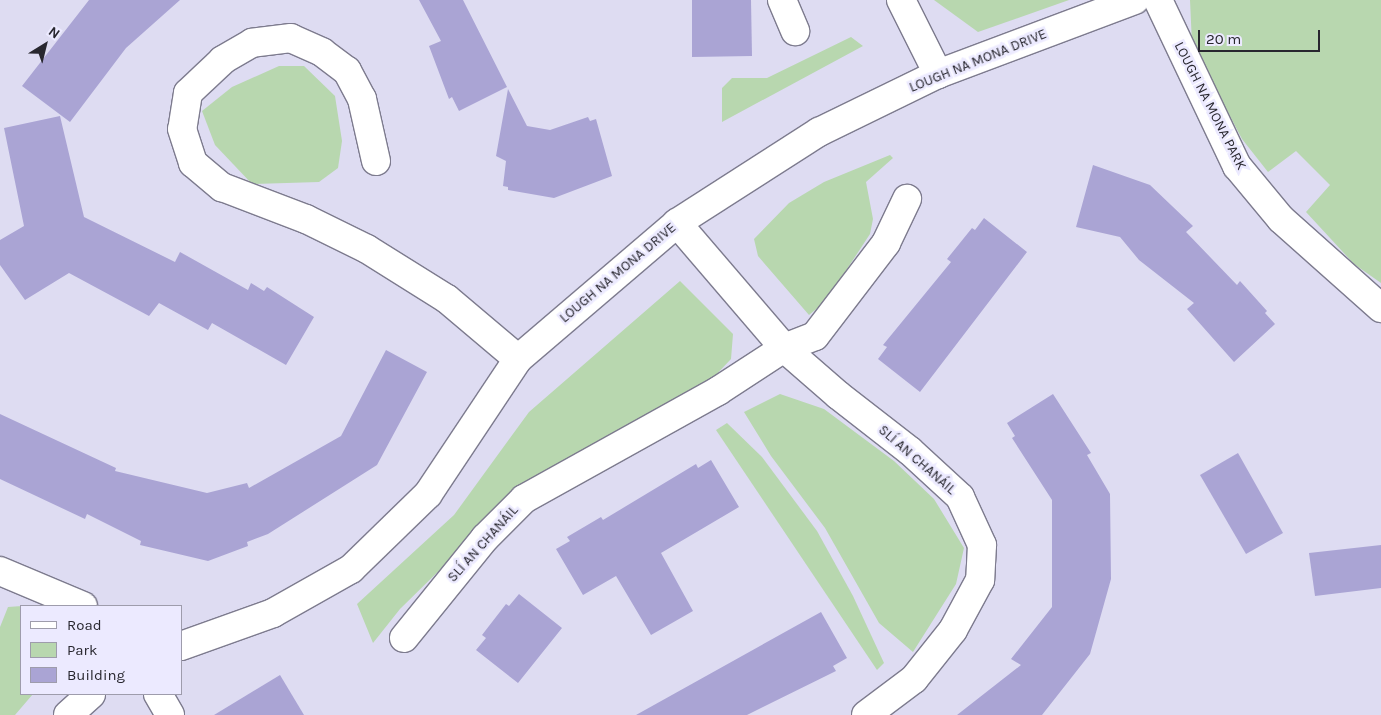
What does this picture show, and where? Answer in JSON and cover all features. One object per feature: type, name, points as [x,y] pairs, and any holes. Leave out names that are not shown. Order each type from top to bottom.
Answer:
[{"type":"street","points":[[782,0],[795,31]]},
{"type":"street","points":[[901,0],[938,74]]},
{"type":"street","name":"LOUGH NA MONA DRIVE","points":[[182,646],[273,613],[350,569],[428,494],[518,359],[677,223],[820,132],[938,74],[1135,0]]},
{"type":"street","name":"LOUGH NA MONA PARK","points":[[1158,0],[1237,166],[1281,219],[1381,308]]},
{"type":"street","points":[[376,161],[362,99],[346,71],[322,52],[290,38],[252,43],[223,60],[188,93],[182,129],[193,163],[222,187],[306,219],[367,250],[447,299],[518,359]]},
{"type":"street","name":"SLÍ AN CHANÁIL","points":[[404,638],[485,538],[524,499],[718,391],[784,348],[815,336],[886,243],[906,199]]},
{"type":"street","name":"SLÍ AN CHANÁIL","points":[[677,223],[784,348],[838,396],[910,451],[960,497],[982,545],[980,580],[953,630],[914,679],[866,715]]},
{"type":"street","points":[[0,571],[81,605]]},
{"type":"street","points":[[68,715],[90,695]]},
{"type":"street","points":[[159,695],[170,715]]},
{"type":"green space","points":[[934,0],[1069,0],[978,32]]},
{"type":"green space","points":[[1190,0],[1381,0],[1381,283],[1354,264],[1306,212],[1330,185],[1296,151],[1268,172],[1242,139],[1192,44]]},
{"type":"green space","points":[[851,37],[863,46],[722,122],[722,88],[732,78],[767,78]]},
{"type":"green space","points":[[279,66],[304,66],[335,96],[342,141],[338,168],[319,182],[252,184],[215,145],[202,111],[232,87]]},
{"type":"green space","points":[[890,155],[893,158],[866,182],[873,219],[870,234],[826,301],[809,315],[758,256],[754,239],[789,203],[824,182]]},
{"type":"green space","points":[[680,281],[733,334],[731,359],[712,379],[511,500],[400,609],[373,643],[357,604],[454,515],[529,412]]},
{"type":"green space","points":[[780,394],[824,409],[894,461],[934,499],[964,548],[956,584],[913,652],[879,623],[825,528],[771,456],[744,412]]},
{"type":"green space","points":[[727,423],[762,457],[817,531],[853,596],[884,663],[877,670],[716,430]]},
{"type":"green space","points":[[20,606],[20,695],[32,695],[15,715],[0,715],[0,627],[8,607]]},
{"type":"building","points":[[89,0],[180,0],[126,48],[70,122],[22,86]]},
{"type":"building","points":[[419,0],[463,0],[507,87],[459,111],[452,97],[449,99],[429,46],[441,41]]},
{"type":"building","points":[[692,0],[751,0],[752,56],[692,57]]},
{"type":"building","points":[[508,89],[527,126],[550,130],[588,117],[590,121],[596,119],[612,176],[554,198],[508,190],[508,187],[503,186],[506,161],[496,156]]},
{"type":"building","points":[[60,116],[84,217],[175,262],[180,252],[248,290],[251,283],[264,291],[267,287],[314,317],[286,365],[212,323],[208,330],[159,303],[149,316],[69,273],[25,300],[0,265],[0,240],[24,226],[4,128]]},
{"type":"building","points":[[1093,165],[1150,185],[1193,226],[1186,232],[1237,285],[1240,281],[1267,311],[1265,313],[1275,324],[1234,362],[1187,309],[1194,303],[1139,260],[1120,237],[1076,227]]},
{"type":"building","points":[[984,218],[1027,252],[920,392],[878,359],[887,347],[883,345],[951,262],[947,259],[972,228],[975,230]]},
{"type":"building","points":[[386,350],[427,372],[377,465],[268,534],[247,542],[248,546],[208,561],[140,545],[141,541],[87,514],[85,519],[0,479],[0,414],[116,468],[115,471],[207,493],[247,483],[249,488],[341,436]]},
{"type":"building","points":[[1053,394],[1091,453],[1087,455],[1110,494],[1111,579],[1090,654],[1042,715],[957,715],[1021,665],[1011,659],[1052,607],[1052,500],[1012,438],[1015,436],[1007,423]]},
{"type":"building","points":[[1238,453],[1283,533],[1246,554],[1200,475]]},
{"type":"building","points":[[711,460],[739,507],[661,553],[693,611],[651,635],[616,576],[583,595],[556,549],[570,541],[567,537],[601,517],[603,520],[696,464],[698,468]]},
{"type":"building","points":[[1381,545],[1381,588],[1315,596],[1309,553]]},
{"type":"building","points":[[519,594],[562,628],[518,683],[476,650],[486,638],[482,635],[506,604],[509,606]]},
{"type":"building","points":[[821,612],[847,658],[833,666],[836,671],[747,715],[636,715]]},
{"type":"building","points":[[280,675],[304,715],[214,715]]}]
